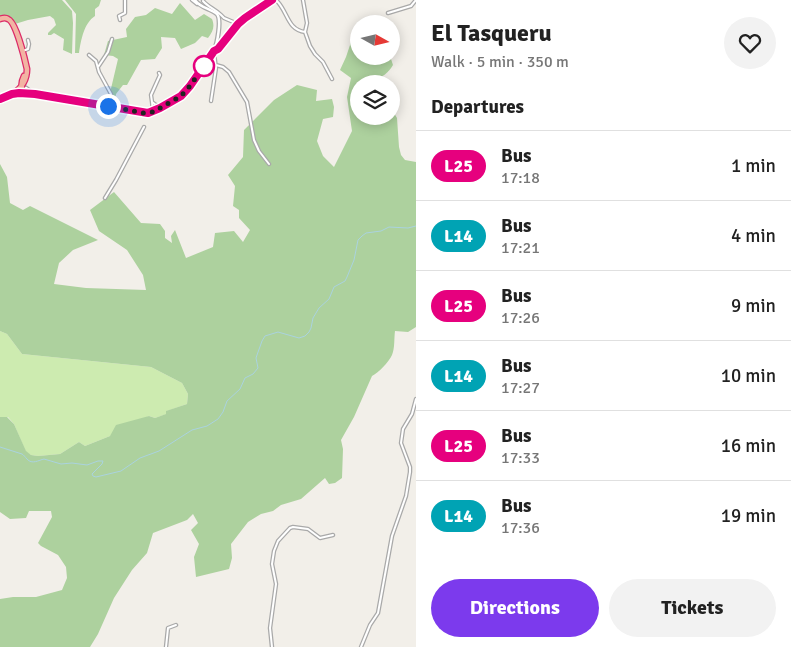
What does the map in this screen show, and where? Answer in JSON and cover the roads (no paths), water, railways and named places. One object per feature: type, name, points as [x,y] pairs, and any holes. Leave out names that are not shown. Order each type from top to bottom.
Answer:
[{"type":"highway","points":[[0,19],[7,18],[12,22],[22,51],[28,72],[23,90]]},
{"type":"highway","points":[[23,90],[21,84],[26,65]]},
{"type":"highway","points":[[11,93],[24,76]]},
{"type":"highway","points":[[0,99],[11,93],[23,90]]},
{"type":"street","points":[[120,20],[119,16],[125,14],[125,0]]},
{"type":"street","points":[[193,0],[197,4],[238,24]]},
{"type":"street","points":[[23,90],[35,94],[143,113],[153,112],[181,96],[214,51],[218,49],[238,24],[272,0]]},
{"type":"street","points":[[276,0],[286,12],[290,23],[295,28],[305,32]]},
{"type":"street","points":[[303,0],[306,23],[305,32],[310,46],[323,62],[332,79]]},
{"type":"street","points":[[388,13],[411,6],[416,0]]},
{"type":"street","points":[[203,1],[206,5],[215,9],[220,16],[214,51],[216,65],[211,101]]},
{"type":"street","points":[[98,67],[108,52],[112,39]]},
{"type":"street","points":[[22,51],[28,49],[28,40]]},
{"type":"street","points":[[89,55],[94,58],[111,94],[108,100],[98,104]]},
{"type":"street","points":[[216,65],[229,72],[247,102],[254,140],[259,151],[270,164]]},
{"type":"street","points":[[153,112],[151,95],[160,76],[159,73]]},
{"type":"street","points":[[152,102],[160,108]]},
{"type":"street","points":[[105,198],[144,127]]},
{"type":"street","points":[[361,647],[370,625],[378,613],[392,536],[406,496],[410,467],[401,443],[404,429],[412,414],[416,399]]},
{"type":"street","points":[[272,647],[270,628],[276,584],[272,564],[278,541],[293,527],[308,528],[320,538],[333,535]]},
{"type":"street","points":[[166,647],[168,628],[176,625]]},
{"type":"waterway","points":[[0,447],[22,454],[31,462],[44,459],[61,464],[87,465],[103,461],[92,474],[96,477],[121,471],[140,458],[159,451],[192,430],[207,426],[218,419],[227,401],[240,389],[245,378],[253,374],[258,368],[256,358],[265,336],[278,332],[299,338],[309,332],[313,318],[319,308],[329,299],[334,287],[345,281],[354,260],[358,240],[362,236],[366,233],[381,231],[389,227],[408,228],[416,226]]}]
